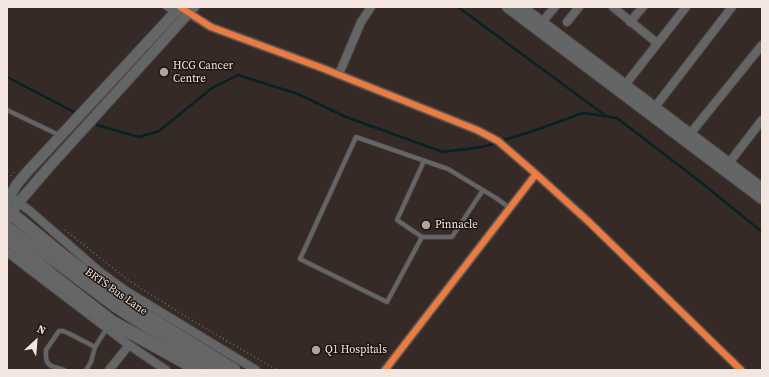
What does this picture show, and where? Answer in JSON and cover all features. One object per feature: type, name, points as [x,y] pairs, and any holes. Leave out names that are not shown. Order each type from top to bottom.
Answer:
[{"type":"main road","points":[[10,205],[63,256],[122,301],[234,370]]},
{"type":"main road","points":[[7,238],[55,278],[112,322],[195,369]]},
{"type":"street","points":[[339,74],[370,7]]},
{"type":"street","points":[[507,7],[539,25],[625,85],[762,188]]},
{"type":"street","points":[[522,7],[539,25],[762,200]]},
{"type":"street","points":[[539,25],[555,7]]},
{"type":"street","points":[[567,22],[579,7]]},
{"type":"street","points":[[613,7],[657,43]]},
{"type":"street","points":[[630,22],[643,7]]},
{"type":"street","points":[[625,85],[686,7]]},
{"type":"street","points":[[655,107],[732,7]]},
{"type":"street","points":[[183,9],[211,27],[339,74],[477,130],[500,143],[589,222],[741,370]]},
{"type":"street","points":[[10,205],[17,184],[28,171],[183,9]]},
{"type":"street","points":[[10,205],[91,121],[183,9]]},
{"type":"street","points":[[690,134],[762,45]]},
{"type":"street","points":[[729,163],[762,120]]},
{"type":"street","points":[[385,370],[536,174]]},
{"type":"street","points":[[10,205],[126,291],[256,370]]},
{"type":"street","name":"BRTS Bus Lane","points":[[7,226],[115,307],[218,370]]},
{"type":"street","points":[[7,252],[107,327],[157,368],[166,370]]},
{"type":"street","points":[[109,370],[129,345]]},
{"type":"lane","points":[[165,7],[183,9]]},
{"type":"lane","points":[[7,110],[61,136]]},
{"type":"lane","points":[[422,236],[387,302],[300,259],[356,138],[448,169],[510,208]]},
{"type":"lane","points":[[424,161],[397,220],[422,236],[452,237],[483,190]]},
{"type":"lane","points":[[86,370],[91,362],[95,347],[107,327]]},
{"type":"lane","points":[[64,370],[50,366],[46,357],[46,350],[59,331],[63,331],[95,347]]},
{"type":"path","points":[[7,177],[12,175],[16,170]]},
{"type":"path","points":[[65,231],[128,280],[193,321],[276,370]]},
{"type":"waterway","points":[[458,7],[606,116]]},
{"type":"waterway","points":[[92,122],[100,126],[139,137],[159,131],[212,88],[238,75],[298,94],[346,117],[443,152],[482,147],[496,143]]},
{"type":"waterway","points":[[7,77],[78,114]]},
{"type":"waterway","points":[[501,141],[583,113],[617,118],[703,184],[762,232]]},
{"type":"cycle path","points":[[180,7],[211,27],[322,68],[477,130],[498,141],[536,174]]},
{"type":"cycle path","points":[[385,370],[536,174],[589,222],[741,370]]},
{"type":"place","name":"HCG Cancer Centre","points":[[164,72]]},
{"type":"place","name":"Pinnacle","points":[[426,225]]},
{"type":"place","name":"Q1 Hospitals","points":[[316,350]]}]
